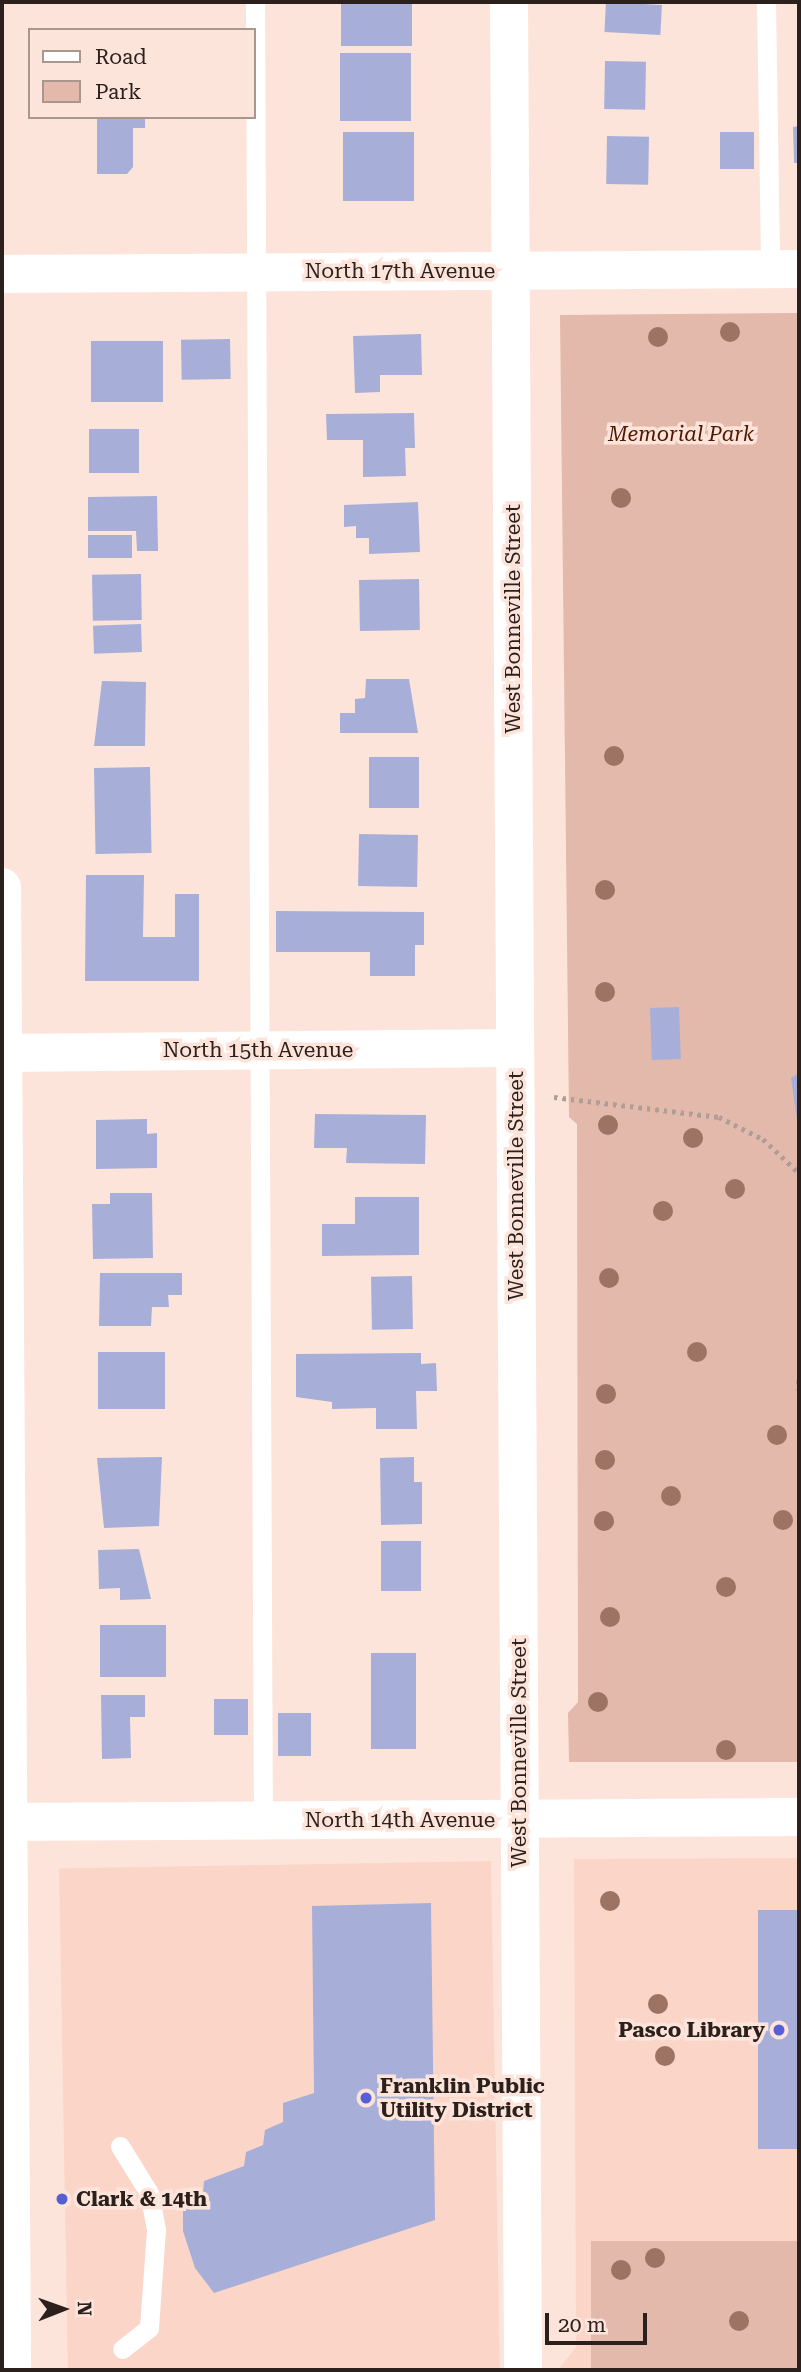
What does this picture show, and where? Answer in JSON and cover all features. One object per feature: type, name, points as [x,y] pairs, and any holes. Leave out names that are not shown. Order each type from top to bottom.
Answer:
[{"type":"street","name":"West Bonneville Street","points":[[509,2],[523,2370]]},
{"type":"street","name":"North 17th Avenue","points":[[2,274],[785,269]]},
{"type":"street","points":[[2,887],[5,1822],[12,2370]]},
{"type":"street","name":"North 15th Avenue","points":[[2,1052],[515,1048]]},
{"type":"street","name":"North 14th Avenue","points":[[5,1822],[799,1817]]},
{"type":"lane","points":[[254,2],[254,28]]},
{"type":"lane","points":[[766,2],[785,269]]},
{"type":"lane","points":[[255,119],[263,1821]]},
{"type":"lane","points":[[120,2146],[149,2193],[156,2230],[149,2328],[122,2349]]},
{"type":"path","points":[[554,1097],[719,1117],[763,1139],[799,1173]]},
{"type":"path","points":[[799,1381],[799,1390]]},
{"type":"shaded area","points":[[799,1858],[799,2370],[558,2370],[576,2347],[574,1859]]},
{"type":"shaded area","points":[[491,1861],[500,2370],[68,2370],[59,1869]]},
{"type":"green space","name":"Memorial Park","points":[[799,313],[799,1762],[569,1762],[568,1713],[578,1702],[577,1124],[569,1117],[560,315]]},
{"type":"green space","points":[[591,2241],[799,2241],[799,2370],[591,2370]]},
{"type":"building","points":[[341,2],[412,2],[412,46],[341,46]]},
{"type":"building","points":[[606,2],[662,5],[660,35],[604,32]]},
{"type":"building","points":[[340,53],[411,53],[411,121],[340,121]]},
{"type":"building","points":[[605,61],[646,62],[645,110],[604,109]]},
{"type":"building","points":[[97,119],[145,119],[145,128],[133,128],[133,167],[127,174],[97,174]]},
{"type":"building","points":[[799,126],[799,163],[794,163],[793,127]]},
{"type":"building","points":[[343,132],[414,132],[414,201],[343,201]]},
{"type":"building","points":[[720,132],[754,132],[754,169],[720,169]]},
{"type":"building","points":[[607,136],[649,137],[648,185],[606,184]]},
{"type":"building","points":[[421,334],[422,375],[380,375],[380,392],[355,393],[353,336]]},
{"type":"building","points":[[230,339],[231,379],[182,380],[181,340]]},
{"type":"building","points":[[91,341],[163,341],[163,402],[91,402]]},
{"type":"building","points":[[414,413],[415,448],[405,448],[406,476],[363,477],[363,440],[327,440],[326,414]]},
{"type":"building","points":[[89,429],[139,429],[139,473],[89,473]]},
{"type":"building","points":[[157,496],[158,551],[137,551],[136,531],[88,531],[88,497]]},
{"type":"building","points":[[418,502],[420,552],[369,554],[369,538],[356,538],[356,526],[344,527],[344,505]]},
{"type":"building","points":[[88,535],[132,535],[132,558],[88,558]]},
{"type":"building","points":[[141,574],[142,620],[93,621],[92,575]]},
{"type":"building","points":[[419,579],[420,630],[360,631],[359,580]]},
{"type":"building","points":[[141,624],[142,652],[94,654],[93,626]]},
{"type":"building","points":[[366,679],[409,679],[418,733],[340,733],[340,713],[355,713],[355,699],[365,698]]},
{"type":"building","points":[[102,681],[146,682],[145,746],[94,746]]},
{"type":"building","points":[[369,757],[419,757],[419,808],[369,808]]},
{"type":"building","points":[[150,767],[152,853],[96,854],[94,768]]},
{"type":"building","points":[[359,834],[418,835],[417,887],[358,886]]},
{"type":"building","points":[[86,875],[144,875],[143,937],[175,937],[175,894],[199,894],[199,981],[85,981]]},
{"type":"building","points":[[276,911],[424,912],[424,945],[415,945],[415,976],[370,976],[370,952],[276,952]]},
{"type":"building","points":[[679,1007],[681,1059],[652,1060],[650,1008]]},
{"type":"building","points":[[799,1073],[799,1133],[791,1078]]},
{"type":"building","points":[[315,1114],[426,1115],[425,1164],[346,1163],[347,1148],[314,1148]]},
{"type":"building","points":[[147,1119],[147,1134],[157,1133],[157,1168],[96,1169],[96,1120]]},
{"type":"building","points":[[110,1193],[152,1193],[153,1258],[93,1259],[92,1204],[110,1204]]},
{"type":"building","points":[[355,1197],[419,1197],[419,1255],[322,1256],[322,1224],[355,1224]]},
{"type":"building","points":[[100,1273],[182,1273],[182,1295],[168,1295],[169,1307],[152,1307],[151,1326],[99,1326]]},
{"type":"building","points":[[412,1276],[413,1329],[372,1330],[371,1277]]},
{"type":"building","points":[[98,1352],[165,1352],[165,1409],[98,1409]]},
{"type":"building","points":[[421,1353],[421,1364],[436,1363],[437,1391],[416,1391],[417,1429],[376,1429],[376,1408],[332,1409],[332,1402],[296,1397],[296,1354]]},
{"type":"building","points":[[162,1457],[159,1526],[104,1528],[97,1458]]},
{"type":"building","points":[[414,1457],[414,1482],[422,1482],[422,1524],[381,1525],[380,1458]]},
{"type":"building","points":[[381,1541],[421,1541],[421,1591],[381,1591]]},
{"type":"building","points":[[139,1549],[151,1599],[120,1600],[120,1588],[99,1589],[98,1550]]},
{"type":"building","points":[[100,1625],[166,1625],[166,1677],[100,1677]]},
{"type":"building","points":[[371,1653],[416,1653],[416,1749],[371,1749]]},
{"type":"building","points":[[101,1695],[145,1695],[145,1717],[130,1717],[131,1758],[102,1759]]},
{"type":"building","points":[[214,1699],[248,1699],[248,1735],[214,1735]]},
{"type":"building","points":[[278,1713],[311,1713],[311,1756],[278,1756]]},
{"type":"building","name":"Franklin Public Utility District","points":[[431,1903],[435,2220],[214,2293],[195,2268],[183,2231],[183,2210],[202,2203],[204,2181],[244,2166],[246,2152],[263,2145],[265,2130],[283,2122],[283,2103],[314,2093],[312,1906]]},
{"type":"building","name":"Pasco Library","points":[[758,1910],[799,1910],[799,2149],[758,2149]]},
{"type":"place","name":"Pasco Library","points":[[779,2030]]},
{"type":"place","name":"Franklin Public Utility District","points":[[366,2098]]},
{"type":"place","name":"Clark & 14th","points":[[62,2199]]}]
